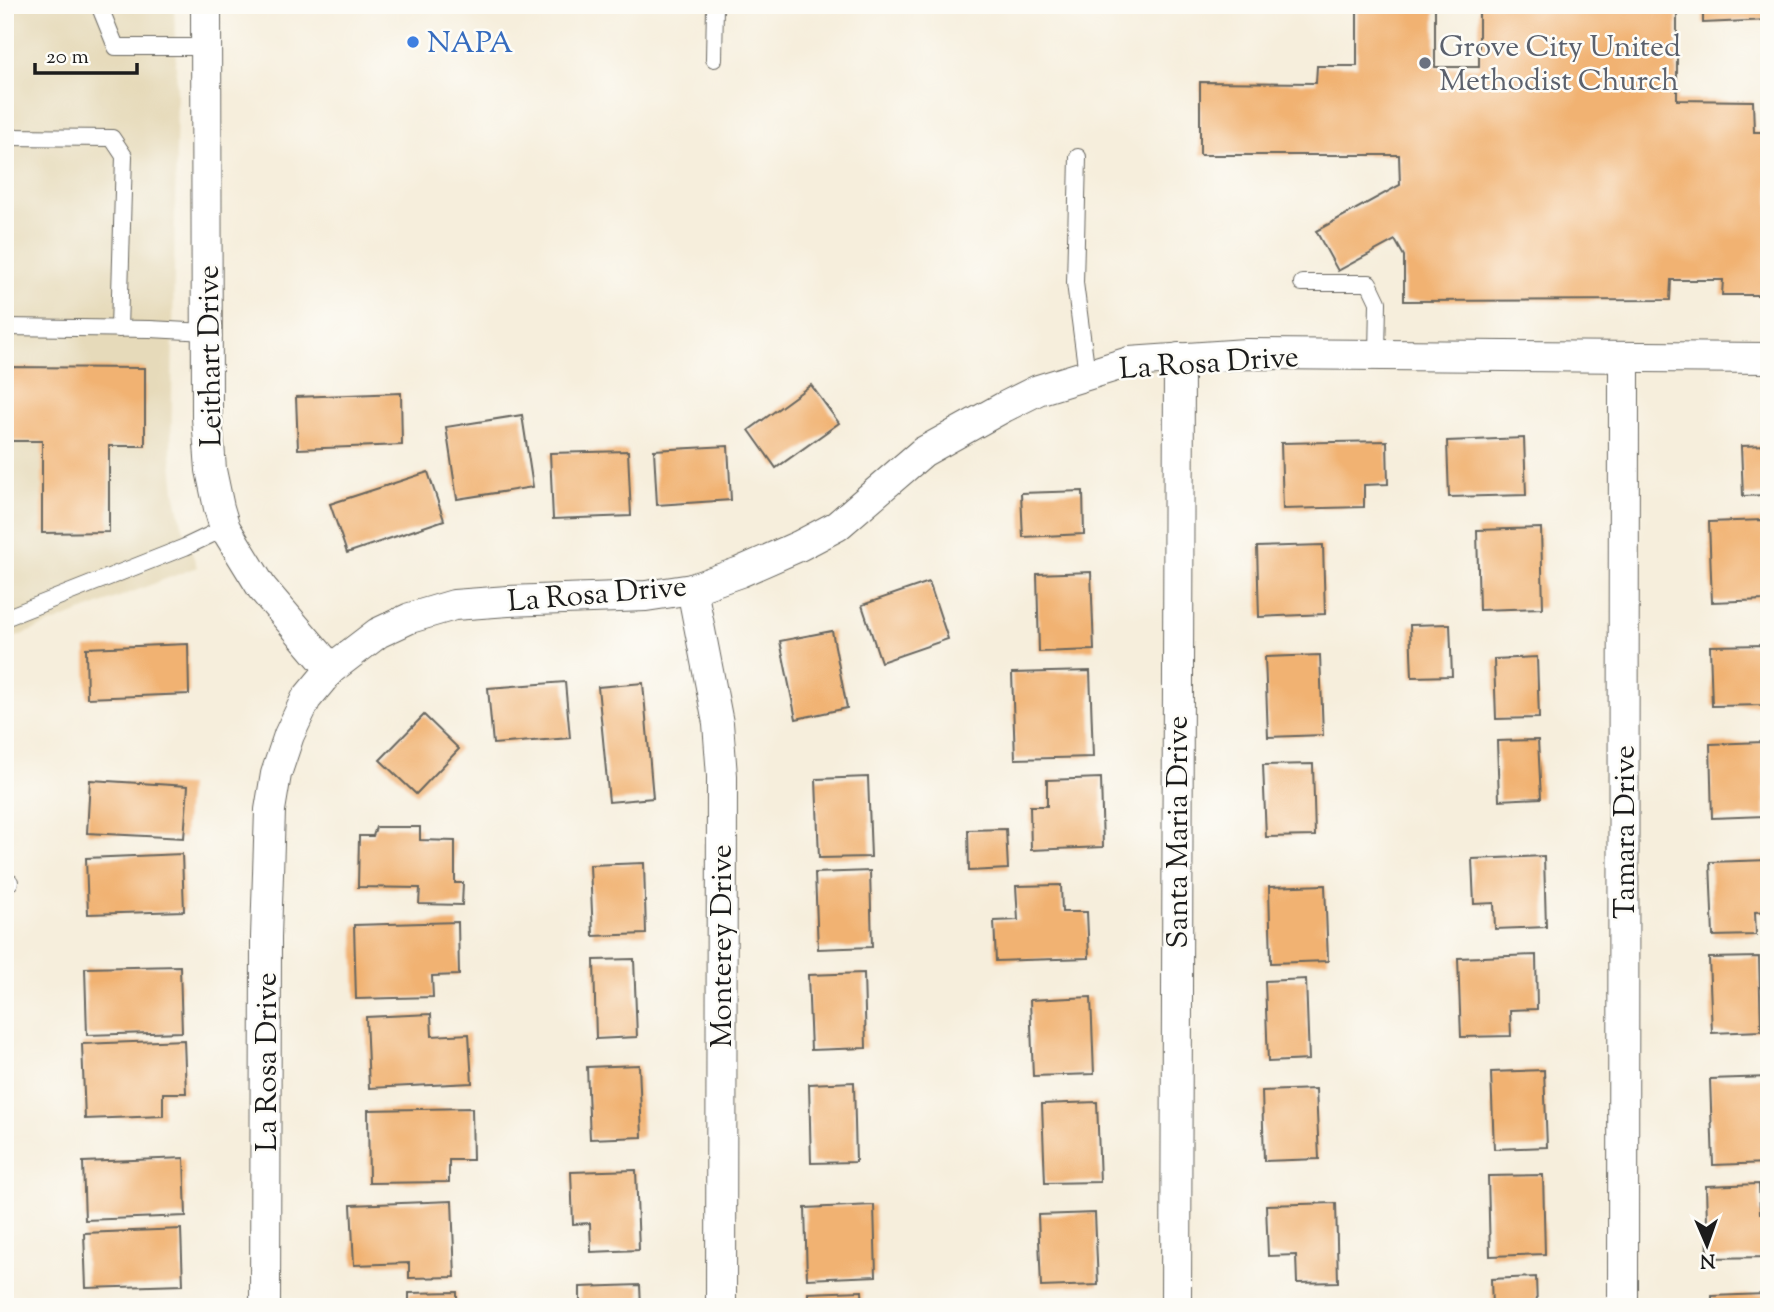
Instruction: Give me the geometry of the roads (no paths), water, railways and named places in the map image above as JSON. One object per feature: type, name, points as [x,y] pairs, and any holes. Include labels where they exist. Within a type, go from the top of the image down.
[{"type":"street","name":"Leithart Drive","points":[[206,5],[207,417],[211,470],[225,528],[262,588],[331,669]]},
{"type":"street","name":"La Rosa Drive","points":[[265,1307],[266,937],[270,810],[276,774],[289,735],[306,699],[331,669],[378,633],[410,618],[454,605],[646,596],[692,589],[766,561],[837,526],[923,452],[1004,407],[1038,390],[1129,362],[1246,354],[1769,358]]},
{"type":"street","name":"Tamara Drive","points":[[1623,1307],[1624,357]]},
{"type":"street","name":"Santa Maria Drive","points":[[1176,1307],[1179,358]]},
{"type":"street","name":"Monterey Drive","points":[[692,589],[718,723],[722,776],[721,1307]]},
{"type":"lane","points":[[99,5],[116,47],[206,47]]},
{"type":"lane","points":[[714,59],[715,5]]},
{"type":"lane","points":[[5,137],[112,138],[124,156],[120,328]]},
{"type":"lane","points":[[1078,157],[1075,283],[1087,374]]},
{"type":"lane","points":[[1303,283],[1369,283],[1378,302],[1377,355]]},
{"type":"lane","points":[[5,327],[207,332]]},
{"type":"lane","points":[[5,618],[185,547],[225,528]]},
{"type":"place","name":"NAPA","points":[[413,42]]},
{"type":"place","name":"Grove City United Methodist Church","points":[[1425,63]]}]
